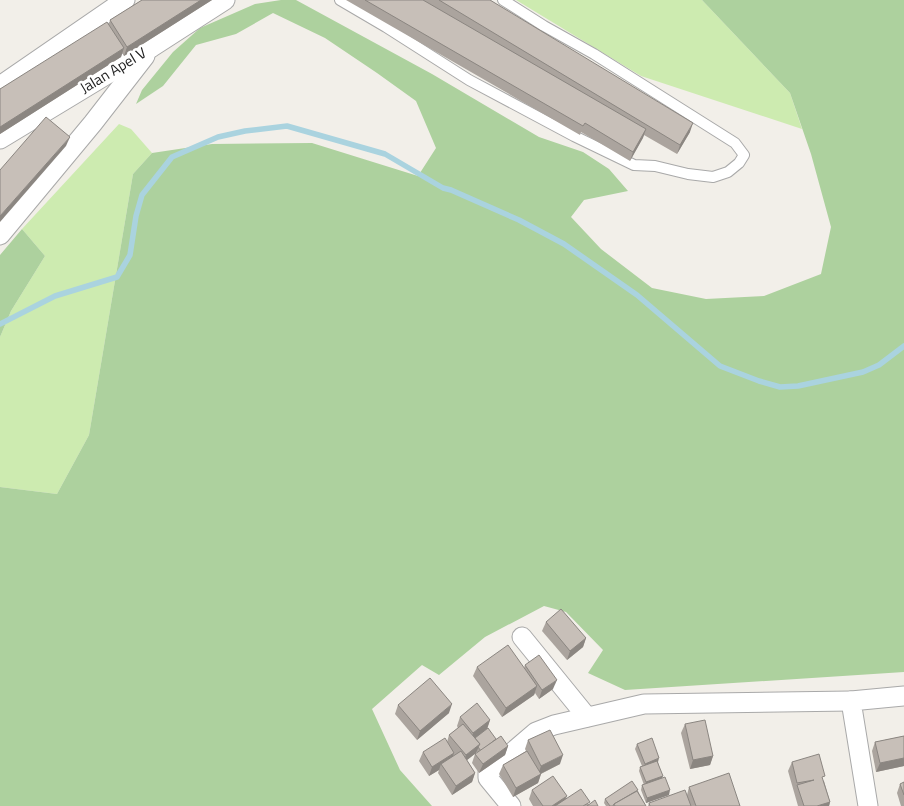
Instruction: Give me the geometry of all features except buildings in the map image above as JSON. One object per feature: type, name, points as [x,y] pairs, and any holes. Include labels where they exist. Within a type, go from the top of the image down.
[{"type":"street","points":[[0,86],[126,0]]},
{"type":"street","name":"Jalan Apel V","points":[[0,139],[152,47],[225,0]]},
{"type":"street","points":[[0,235],[93,123],[152,47]]},
{"type":"street","points":[[522,637],[587,717]]},
{"type":"street","points":[[511,806],[488,778],[489,771],[536,732],[554,724],[644,704],[851,701],[904,696]]},
{"type":"street","points":[[851,701],[868,806]]},
{"type":"lane","points":[[340,0],[469,80],[574,136],[634,165],[655,166],[688,174],[713,177],[728,172],[739,163],[744,155],[735,143],[594,54],[503,0]]},
{"type":"green space","points":[[296,0],[432,74],[539,137],[583,152],[609,169],[628,191],[584,200],[571,217],[601,249],[652,288],[706,299],[764,296],[821,274],[831,227],[811,154],[790,93],[702,0],[904,0],[904,672],[625,690],[588,673],[603,650],[566,612],[544,606],[485,637],[439,675],[422,665],[372,709],[400,770],[432,806],[0,806],[0,487],[57,494],[89,435],[133,174],[152,153],[212,144],[312,143],[418,176],[436,148],[416,101],[325,38],[273,13],[236,34],[196,45],[163,86],[136,104],[142,90],[173,52],[200,28],[255,4]]},
{"type":"green space","points":[[516,0],[702,0],[790,93],[802,129],[641,76]]},
{"type":"green space","points":[[119,124],[131,129],[152,153],[133,174],[89,435],[57,494],[0,487],[0,337],[11,311],[45,256],[22,229]]},
{"type":"green space","points":[[22,229],[45,256],[11,311],[0,337],[0,255]]},
{"type":"waterway","points":[[0,324],[55,296],[117,277],[130,255],[136,216],[142,195],[172,157],[218,137],[245,131],[287,126],[385,154],[443,188],[519,220],[564,244],[637,295],[720,366],[759,381],[780,387],[798,386],[863,372],[879,365],[904,346]]}]
